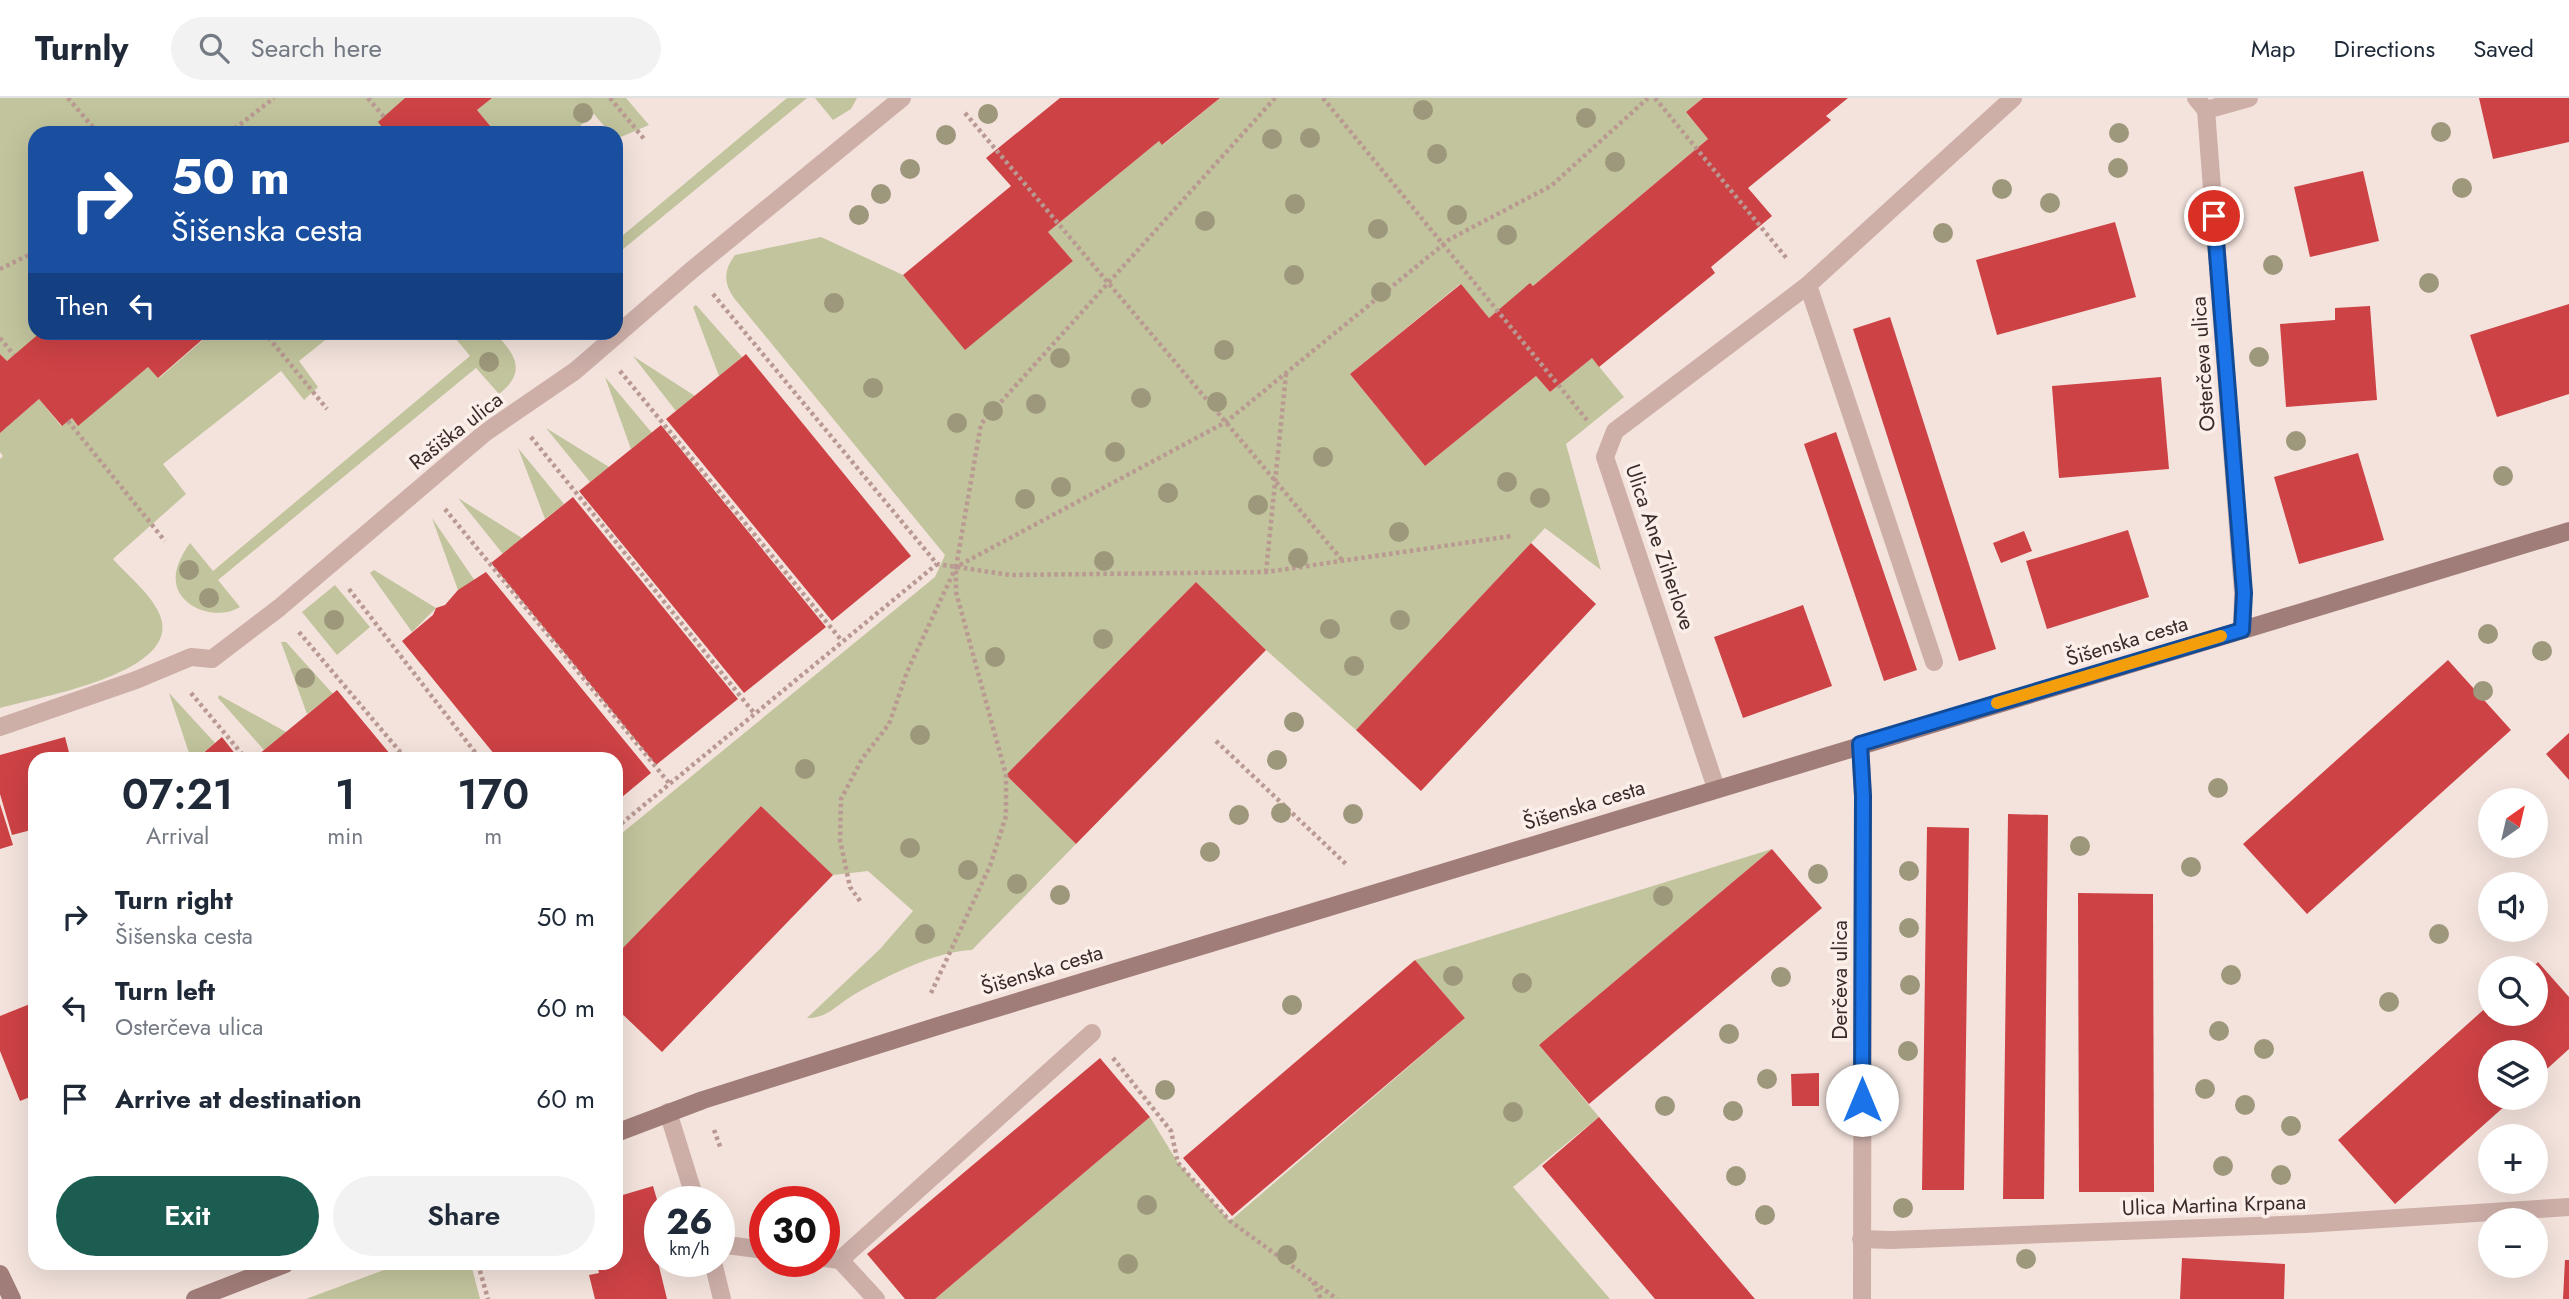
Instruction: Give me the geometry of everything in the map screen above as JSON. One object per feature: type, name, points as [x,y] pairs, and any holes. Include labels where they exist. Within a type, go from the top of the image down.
[{"type":"main road","name":"Šišenska cesta","points":[[623,1130],[668,1112],[954,1021],[2569,531]]},
{"type":"main road","points":[[195,1299],[270,1270]]},
{"type":"main road","points":[[0,1274],[12,1299]]},
{"type":"street","name":"Ulica Ane Ziherlove","points":[[1716,789],[1605,457],[1615,431],[1808,285],[2013,98]]},
{"type":"street","points":[[2201,104],[2249,98]]},
{"type":"street","name":"Rašiška ulica","points":[[623,330],[692,269],[897,99]]},
{"type":"street","name":"Osterčeva ulica","points":[[2201,104],[2244,593],[2242,630]]},
{"type":"street","points":[[1808,285],[1934,662]]},
{"type":"street","name":"Rašiška ulica","points":[[0,727],[170,668],[191,656],[212,659],[279,608],[486,432],[513,415],[612,340]]},
{"type":"street","name":"Derčeva ulica","points":[[1860,744],[1863,796],[1862,1299]]},
{"type":"street","points":[[840,1252],[1093,1033]]},
{"type":"street","points":[[668,1112],[691,1186]]},
{"type":"street","name":"Ulica Martina Krpana","points":[[1861,1239],[1905,1240],[2305,1224],[2569,1208]]},
{"type":"street","points":[[840,1266],[876,1299]]},
{"type":"street","points":[[717,1277],[722,1299]]},
{"type":"path","points":[[68,98],[92,126]]},
{"type":"path","points":[[238,126],[274,98]]},
{"type":"path","points":[[368,98],[384,117]]},
{"type":"path","points":[[610,98],[645,141]]},
{"type":"path","points":[[931,993],[990,866],[1006,816],[1006,775],[956,592],[957,567],[981,424],[1275,98]]},
{"type":"path","points":[[1323,98],[1609,447]]},
{"type":"path","points":[[860,901],[850,887],[840,840],[841,799],[862,759],[889,724],[907,672],[957,567],[1226,422],[1443,244],[1551,186],[1648,98]]},
{"type":"path","points":[[1655,98],[1808,285]]},
{"type":"path","points":[[965,113],[1342,561]]},
{"type":"path","points":[[0,269],[28,255]]},
{"type":"path","points":[[692,269],[937,564],[1010,575],[1266,572],[1513,536]]},
{"type":"path","points":[[0,338],[14,355]]},
{"type":"path","points":[[271,340],[327,409]]},
{"type":"path","points":[[602,349],[842,642]]},
{"type":"path","points":[[1266,572],[1286,373]]},
{"type":"path","points":[[513,415],[754,713]]},
{"type":"path","points":[[68,421],[165,541]]},
{"type":"path","points":[[424,484],[669,783]]},
{"type":"path","points":[[329,564],[475,752]]},
{"type":"path","points":[[623,822],[937,564]]},
{"type":"path","points":[[279,608],[400,752]]},
{"type":"path","points":[[170,668],[240,752]]},
{"type":"path","points":[[1216,741],[1348,866]]},
{"type":"path","points":[[1093,1033],[1171,1131],[1178,1163],[1230,1222],[1337,1299]]},
{"type":"path","points":[[480,1270],[488,1299]]},
{"type":"path","points":[[1313,1281],[1321,1299]]},
{"type":"green space","points":[[0,98],[405,98],[390,126],[28,126],[28,340],[32,340],[7,361],[0,354]]},
{"type":"green space","points":[[492,98],[626,98],[649,125],[623,136],[623,126],[604,126],[594,114],[580,126],[490,126],[477,110]]},
{"type":"green space","points":[[787,98],[807,98],[623,249],[623,235]]},
{"type":"green space","points":[[815,98],[857,98],[851,109],[833,120]]},
{"type":"green space","points":[[1220,98],[1703,98],[1686,112],[1708,139],[1533,286],[1530,284],[1489,318],[1460,284],[1350,374],[1425,466],[1536,376],[1550,392],[1592,358],[1624,397],[1566,444],[1601,570],[1545,528],[1356,730],[1266,650],[1196,582],[1006,775],[1076,844],[972,950],[943,955],[912,966],[855,994],[820,1016],[807,1018],[880,949],[913,911],[868,871],[833,875],[761,806],[623,948],[623,832],[935,577],[945,555],[734,298],[726,276],[735,255],[821,237],[903,275],[965,349],[1073,261],[1048,232],[1159,141],[1163,145]]},
{"type":"green space","points":[[696,305],[742,357],[719,376],[693,307]]},
{"type":"green space","points":[[203,340],[325,340],[299,361],[318,387],[304,400],[281,371],[163,464],[186,494],[113,559],[144,592],[159,613],[162,634],[151,652],[131,667],[104,679],[0,708],[0,459],[3,456],[0,452],[0,433],[39,399],[61,426],[72,418],[77,425],[148,367],[159,378]]},
{"type":"green space","points":[[457,340],[501,340],[513,356],[515,364],[516,371],[508,386],[499,394],[476,368],[218,580],[240,607],[224,613],[215,613],[197,608],[183,598],[176,584],[176,571],[190,543],[213,571],[470,356]]},
{"type":"green space","points":[[633,356],[695,396],[676,411]]},
{"type":"green space","points":[[605,377],[652,433],[631,449]]},
{"type":"green space","points":[[546,428],[609,467],[590,482]]},
{"type":"green space","points":[[518,448],[564,504],[545,519]]},
{"type":"green space","points":[[458,498],[522,538],[503,554]]},
{"type":"green space","points":[[432,518],[475,581],[458,590]]},
{"type":"green space","points":[[374,570],[436,608],[412,632],[370,573]]},
{"type":"green space","points":[[335,585],[370,627],[337,655],[302,612]]},
{"type":"green space","points":[[281,642],[286,642],[333,694],[307,714]]},
{"type":"green space","points":[[169,693],[215,743],[204,752],[189,752]]},
{"type":"green space","points":[[219,695],[286,732],[264,750],[218,698]]},
{"type":"green space","points":[[1772,849],[1539,1045],[1599,1117],[1513,1187],[1610,1299],[935,1299],[1150,1117],[1178,1163],[1230,1221],[1465,1018],[1415,960]]},
{"type":"green space","points":[[384,1270],[473,1270],[480,1299],[306,1299]]},
{"type":"building","points":[[405,98],[492,98],[477,110],[490,126],[381,126],[378,122]]},
{"type":"building","points":[[1060,98],[1220,98],[1162,145],[1159,141],[1048,232],[1073,261],[965,350],[903,275],[1011,186],[986,158]]},
{"type":"building","points":[[1703,98],[1848,98],[1826,116],[1831,120],[1748,188],[1772,216],[1711,267],[1715,273],[1599,367],[1592,358],[1550,392],[1536,376],[1425,466],[1350,374],[1461,284],[1489,318],[1530,283],[1533,286],[1708,139],[1686,112]]},
{"type":"building","points":[[2479,98],[2569,98],[2569,142],[2493,159]]},
{"type":"building","points":[[2363,171],[2379,241],[2310,257],[2294,187]]},
{"type":"building","points":[[2115,222],[2136,297],[1997,335],[1976,260]]},
{"type":"building","points":[[2569,304],[2569,394],[2497,417],[2470,335]]},
{"type":"building","points":[[2370,306],[2377,400],[2286,407],[2280,324],[2335,320],[2335,308]]},
{"type":"building","points":[[1890,317],[1996,649],[1959,661],[1853,329]]},
{"type":"building","points":[[32,340],[202,340],[158,378],[148,367],[78,426],[72,418],[62,426],[39,399],[0,433],[0,354],[7,361]]},
{"type":"building","points":[[746,354],[911,556],[832,621],[666,419]]},
{"type":"building","points":[[2161,377],[2169,469],[2059,478],[2052,386]]},
{"type":"building","points":[[661,425],[826,627],[744,693],[579,491]]},
{"type":"building","points":[[1836,432],[1917,670],[1884,681],[1804,444]]},
{"type":"building","points":[[2358,453],[2384,540],[2299,564],[2274,477]]},
{"type":"building","points":[[573,497],[738,699],[656,765],[491,563]]},
{"type":"building","points":[[2128,530],[2149,597],[2047,629],[2026,561]]},
{"type":"building","points":[[2024,531],[2032,551],[2001,563],[1993,543]]},
{"type":"building","points":[[1531,543],[1596,604],[1421,791],[1356,730]]},
{"type":"building","points":[[486,572],[651,773],[623,796],[623,752],[492,752],[402,641],[433,615],[436,608],[445,605],[458,590]]},
{"type":"building","points":[[1196,582],[1266,650],[1076,844],[1006,775]]},
{"type":"building","points":[[1803,605],[1832,686],[1743,718],[1714,637]]},
{"type":"building","points":[[2448,660],[2511,730],[2307,914],[2243,844]]},
{"type":"building","points":[[337,690],[388,752],[262,752]]},
{"type":"building","points":[[2569,733],[2569,780],[2546,754]]},
{"type":"building","points":[[65,737],[69,752],[28,752],[28,831],[12,835],[0,794],[0,755]]},
{"type":"building","points":[[222,737],[234,752],[204,752]]},
{"type":"building","points":[[0,804],[13,845],[0,849]]},
{"type":"building","points":[[761,806],[833,875],[662,1052],[623,1015],[623,948]]},
{"type":"building","points":[[2008,814],[2048,815],[2044,1199],[2003,1199]]},
{"type":"building","points":[[1927,827],[1969,828],[1964,1190],[1922,1190]]},
{"type":"building","points":[[1772,849],[1822,908],[1589,1104],[1539,1045]]},
{"type":"building","points":[[2078,893],[2153,894],[2154,1192],[2079,1192]]},
{"type":"building","points":[[1415,960],[1465,1018],[1232,1216],[1183,1158]]},
{"type":"building","points":[[2548,973],[2569,997],[2569,1049],[2548,1068],[2548,1040],[2478,1040],[2478,1110],[2500,1110],[2485,1124],[2478,1124],[2478,1130],[2395,1204],[2338,1140],[2478,1015],[2478,1026],[2548,1026]]},
{"type":"building","points":[[28,1005],[28,1098],[20,1101],[0,1051],[0,1016]]},
{"type":"building","points":[[1100,1058],[1150,1117],[935,1299],[905,1299],[867,1254]]},
{"type":"building","points":[[1819,1073],[1819,1106],[1792,1106],[1791,1074]]},
{"type":"building","points":[[1599,1117],[1755,1299],[1655,1299],[1542,1166]]},
{"type":"building","points":[[644,1189],[644,1277],[662,1277],[667,1299],[595,1299],[589,1275],[599,1273],[598,1270],[623,1270],[623,1195]]},
{"type":"building","points":[[2182,1258],[2285,1264],[2284,1299],[2180,1299]]},
{"type":"building","points":[[2565,1260],[2569,1260],[2569,1299],[2563,1299]]},
{"type":"slow traffic","points":[[1997,703],[2221,636]]},
{"type":"route","points":[[1862,1100],[1863,796],[1860,744],[2242,630],[2244,593],[2214,216]]}]
